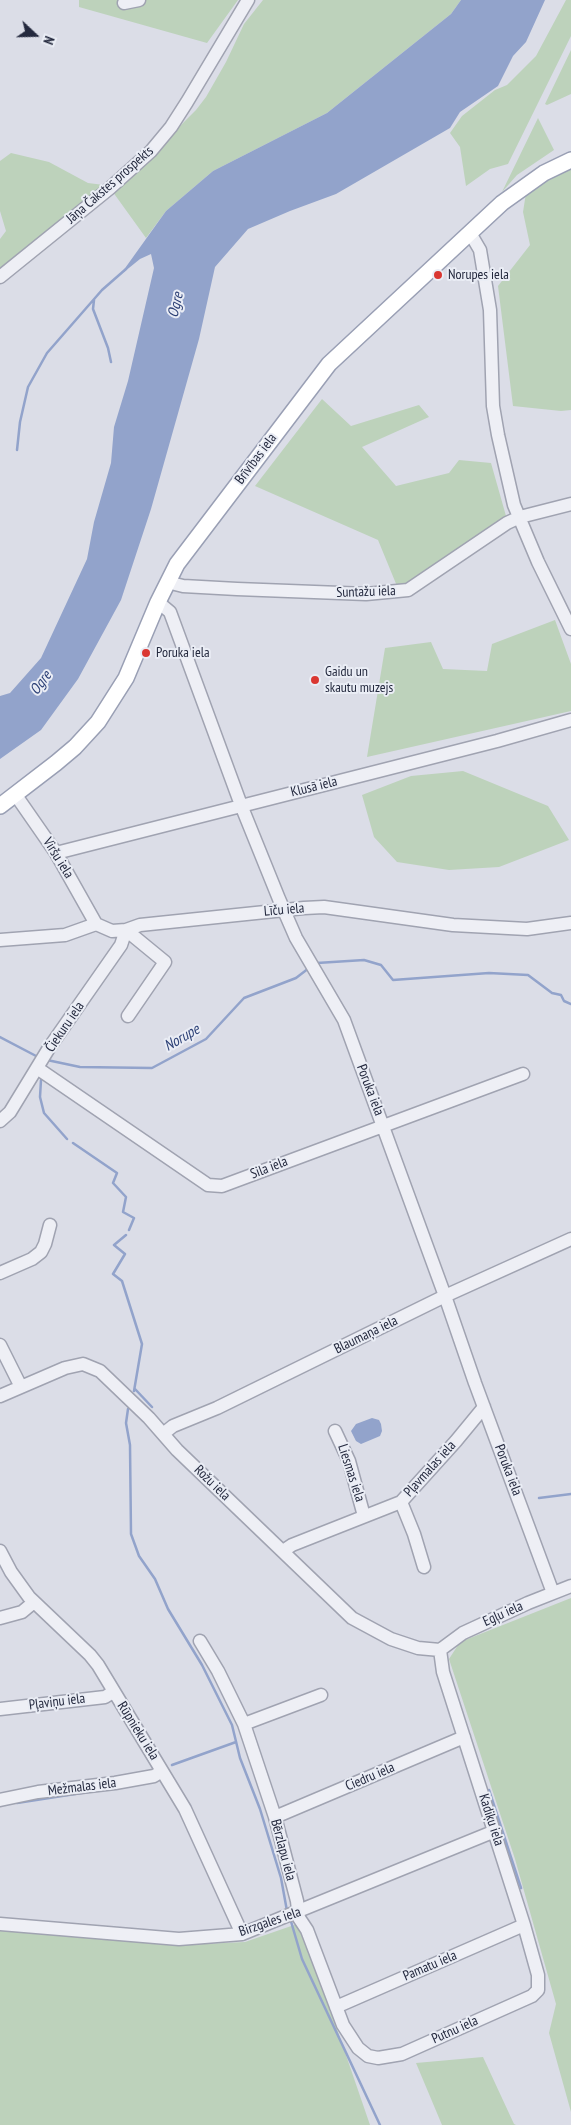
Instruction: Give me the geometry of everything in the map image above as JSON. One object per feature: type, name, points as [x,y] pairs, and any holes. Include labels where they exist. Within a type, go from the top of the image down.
[{"type":"main road","name":"Brīvības iela","points":[[0,806],[75,747],[98,722],[126,678],[158,602],[177,564],[329,364],[518,190],[544,173],[571,160]]},
{"type":"street","points":[[124,3],[139,0]]},
{"type":"street","name":"Jāņa Čakstes prospekts","points":[[0,278],[110,188],[151,150],[187,102],[248,0]]},
{"type":"street","points":[[470,233],[480,250],[490,310],[493,406],[512,496],[538,562],[571,629]]},
{"type":"street","name":"Suntažu iela","points":[[169,579],[175,584],[182,586],[237,589],[366,594],[408,590],[498,528],[520,518],[571,504]]},
{"type":"street","name":"Poruka iela","points":[[158,602],[170,612],[241,805],[283,909],[296,938],[344,1020],[484,1407],[554,1593]]},
{"type":"street","name":"Klusā iela","points":[[56,852],[497,741],[571,720]]},
{"type":"street","name":"Viršu iela","points":[[15,794],[56,852],[96,924]]},
{"type":"street","name":"Līču iela","points":[[96,924],[112,931],[126,930],[140,925],[283,909],[324,907],[453,924],[527,928],[571,923]]},
{"type":"street","points":[[0,940],[65,935],[96,924]]},
{"type":"street","points":[[126,930],[165,962],[128,1016]]},
{"type":"street","name":"Čiekuru iela","points":[[0,1122],[10,1112],[37,1068],[120,945],[126,930]]},
{"type":"street","name":"Sila iela","points":[[37,1068],[208,1185],[222,1186],[523,1074]]},
{"type":"street","points":[[0,1273],[32,1259],[41,1252],[50,1225]]},
{"type":"street","name":"Blaumaņa iela","points":[[163,1434],[173,1426],[217,1408],[445,1296],[571,1239]]},
{"type":"street","points":[[0,1345],[21,1387]]},
{"type":"street","name":"Rožu iela","points":[[0,1396],[65,1368],[82,1364],[92,1367],[106,1376],[177,1450],[352,1618],[391,1638],[418,1648],[440,1650]]},
{"type":"street","name":"Pļavmalas iela","points":[[283,1551],[292,1545],[401,1502],[484,1407]]},
{"type":"street","name":"Liesmas iela","points":[[335,1431],[349,1461],[364,1516]]},
{"type":"street","points":[[401,1502],[411,1525],[424,1567]]},
{"type":"street","name":"Rūpnieku iela","points":[[0,1551],[18,1583],[34,1602],[90,1655],[185,1809],[242,1934]]},
{"type":"street","name":"Egļu iela","points":[[440,1650],[463,1633],[571,1586]]},
{"type":"street","points":[[0,1618],[22,1612],[34,1602]]},
{"type":"street","name":"Bērzlapu iela","points":[[200,1641],[218,1671],[244,1724],[275,1817],[297,1901],[297,1913],[307,1930],[336,2007],[353,2042],[368,2056]]},
{"type":"street","name":"Kadiķu iela","points":[[440,1650],[443,1672],[524,1925],[538,1975],[538,1990]]},
{"type":"street","name":"Pļaviņu iela","points":[[0,1709],[105,1697],[113,1692]]},
{"type":"street","points":[[244,1724],[321,1695]]},
{"type":"street","name":"Ciedru iela","points":[[275,1817],[464,1737]]},
{"type":"street","name":"Mežmalas iela","points":[[0,1800],[38,1792],[115,1783],[154,1776],[162,1772]]},
{"type":"street","name":"Birzgales iela","points":[[0,1924],[179,1939],[242,1934],[495,1831]]},
{"type":"street","name":"Pamatu iela","points":[[336,2007],[524,1925]]},
{"type":"street","name":"Putnu iela","points":[[368,2056],[378,2058],[402,2054],[532,1996],[538,1990]]},
{"type":"green space","points":[[79,0],[238,0],[207,43],[79,7]]},
{"type":"green space","points":[[263,0],[461,0],[451,14],[327,113],[213,171],[166,211],[146,238],[110,188],[196,110],[206,97],[226,62],[244,24]]},
{"type":"green space","points":[[566,0],[571,0],[571,36],[508,164],[490,169],[466,186],[460,147],[450,133],[462,116],[495,90],[507,85],[536,56]]},
{"type":"green space","points":[[571,50],[571,94],[547,105],[545,104]]},
{"type":"green space","points":[[538,118],[554,150],[517,175],[502,192]]},
{"type":"green space","points":[[11,153],[49,162],[88,183],[104,185],[0,269],[0,239],[6,231],[0,211],[0,161]]},
{"type":"green space","points":[[571,169],[571,410],[561,411],[513,406],[498,286],[530,245],[523,212],[526,193],[553,175]]},
{"type":"green space","points":[[322,399],[351,426],[419,405],[429,417],[362,447],[396,486],[449,473],[459,460],[491,463],[506,516],[399,591],[378,540],[255,486]]},
{"type":"green space","points":[[555,620],[571,664],[571,711],[367,757],[385,648],[431,642],[443,669],[487,671],[492,644]]},
{"type":"green space","points":[[463,771],[548,806],[569,840],[499,867],[449,870],[397,862],[374,837],[362,795],[411,776]]},
{"type":"green space","points":[[571,1598],[571,2112],[549,2033],[556,2004],[515,1859],[449,1659],[460,1642]]},
{"type":"green space","points":[[297,1924],[326,1997],[370,2125],[0,2125],[0,1929],[182,1945],[245,1942]]},
{"type":"green space","points":[[483,2057],[516,2125],[442,2125],[416,2063]]},
{"type":"water","name":"Ogre","points":[[461,0],[545,0],[526,42],[513,56],[498,86],[460,112],[450,128],[336,194],[248,229],[215,267],[199,339],[151,509],[121,600],[78,679],[41,730],[0,759],[0,696],[10,693],[41,658],[87,559],[94,522],[111,463],[114,427],[128,381],[154,268],[151,254],[123,271],[166,211],[213,171],[327,113],[451,14]]},
{"type":"water","points":[[372,1418],[379,1420],[381,1424],[382,1431],[380,1436],[361,1444],[356,1441],[351,1431],[356,1424]]},
{"type":"waterway","points":[[17,450],[20,422],[28,387],[47,353],[102,290],[126,269]]},
{"type":"waterway","points":[[94,300],[93,309],[108,348],[111,362]]},
{"type":"waterway","name":"Norupe","points":[[317,963],[364,960],[381,965],[393,980],[489,973],[528,975],[552,993],[561,995],[564,1001],[571,1004]]},
{"type":"waterway","name":"Norupe","points":[[47,1060],[80,1067],[152,1068],[206,1039],[244,998],[296,978],[309,968]]},
{"type":"waterway","name":"Norupe","points":[[0,1037],[38,1057]]},
{"type":"waterway","points":[[41,1080],[40,1097],[44,1113],[67,1139]]},
{"type":"waterway","points":[[73,1143],[117,1173],[113,1183],[126,1197],[123,1212],[134,1218],[129,1230]]},
{"type":"waterway","points":[[126,1235],[114,1245],[125,1254],[113,1274],[122,1281],[142,1344],[134,1391]]},
{"type":"waterway","points":[[135,1389],[152,1407]]},
{"type":"waterway","points":[[128,1409],[126,1423],[130,1445],[131,1534],[139,1556],[155,1579],[168,1609],[202,1665],[232,1725],[240,1758],[260,1809],[281,1878],[287,1911]]},
{"type":"waterway","points":[[539,1498],[571,1494]]},
{"type":"waterway","points":[[172,1765],[236,1742]]},
{"type":"waterway","points":[[489,1790],[521,1888]]},
{"type":"waterway","points":[[17,1803],[88,1792]]},
{"type":"waterway","points":[[290,1918],[302,1959],[380,2125]]},
{"type":"place","name":"Norupes iela","points":[[438,275]]},
{"type":"place","name":"Poruka iela","points":[[146,653]]},
{"type":"place","name":"Gaidu un skautu muzejs","points":[[315,680]]}]
